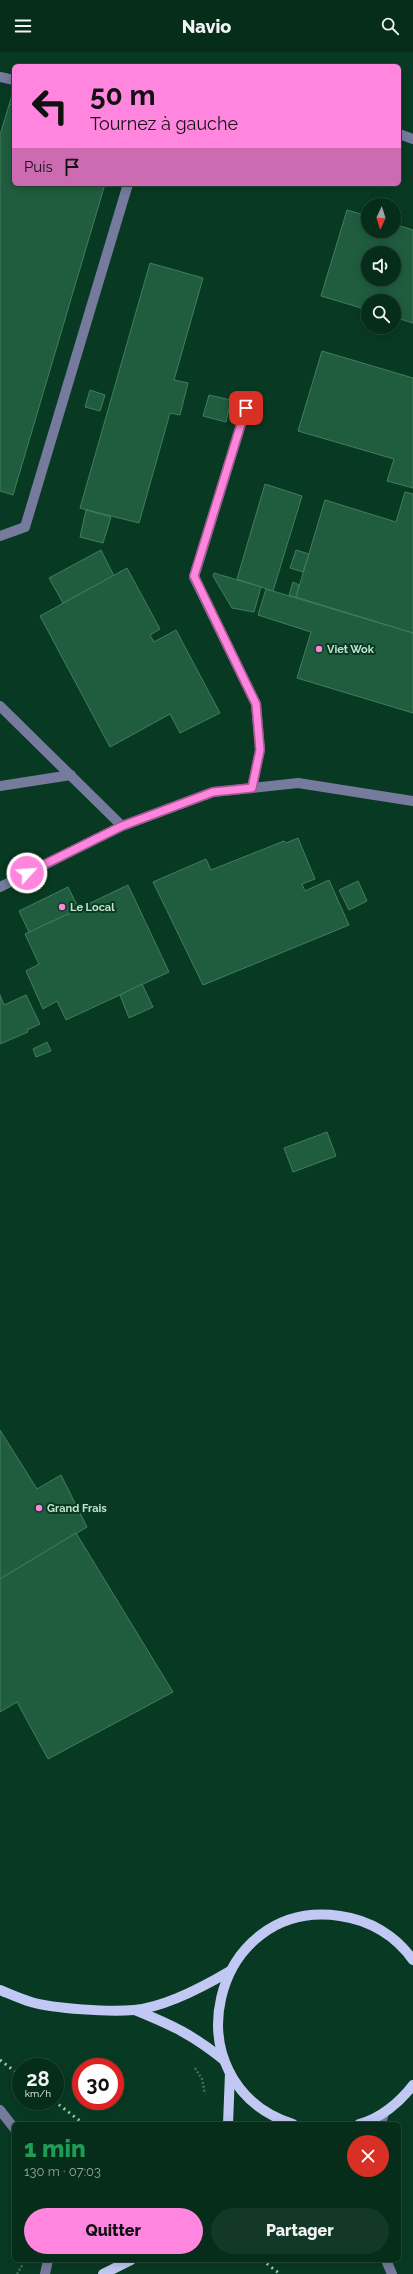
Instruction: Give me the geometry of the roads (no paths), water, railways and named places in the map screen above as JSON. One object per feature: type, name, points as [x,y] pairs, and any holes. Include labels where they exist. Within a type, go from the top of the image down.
[{"type":"main road","points":[[286,2122],[280,2120],[260,2107],[243,2092],[230,2073],[224,2060],[218,2037],[218,2015],[222,1992],[230,1972],[247,1948],[270,1930],[297,1918],[326,1914],[355,1918],[382,1930],[404,1948],[413,1960]]},
{"type":"main road","points":[[0,1990],[32,2002],[84,2009],[135,2010],[173,2000],[199,1989],[230,1972]]},
{"type":"main road","points":[[135,2010],[173,2025],[197,2039],[224,2060]]},
{"type":"main road","points":[[228,2122],[230,2073]]},
{"type":"main road","points":[[364,2122],[384,2113],[399,2101],[413,2086]]},
{"type":"main road","points":[[103,2274],[127,2262]]},
{"type":"street","points":[[0,77],[12,80]]},
{"type":"street","points":[[401,135],[413,139]]},
{"type":"street","points":[[0,536],[25,527],[127,186]]},
{"type":"street","points":[[246,408],[194,576],[256,704],[260,750],[252,788]]},
{"type":"street","points":[[0,706],[122,826]]},
{"type":"street","points":[[0,786],[71,775]]},
{"type":"street","points":[[0,887],[122,826],[213,792],[298,783],[413,801]]},
{"type":"street","points":[[0,2110],[12,2125]]},
{"type":"street","points":[[382,2122],[384,2113]]},
{"type":"street","points":[[45,2274],[48,2262]]},
{"type":"street","points":[[387,2262],[392,2274]]},
{"type":"railway","points":[[0,2060],[12,2069]]},
{"type":"railway","points":[[64,2109],[81,2122]]},
{"type":"railway","points":[[265,2262],[280,2274]]},
{"type":"place","name":"Viet Wok","points":[[319,649]]},
{"type":"place","name":"Le Local","points":[[62,907]]},
{"type":"place","name":"Grand Frais","points":[[39,1508]]}]
